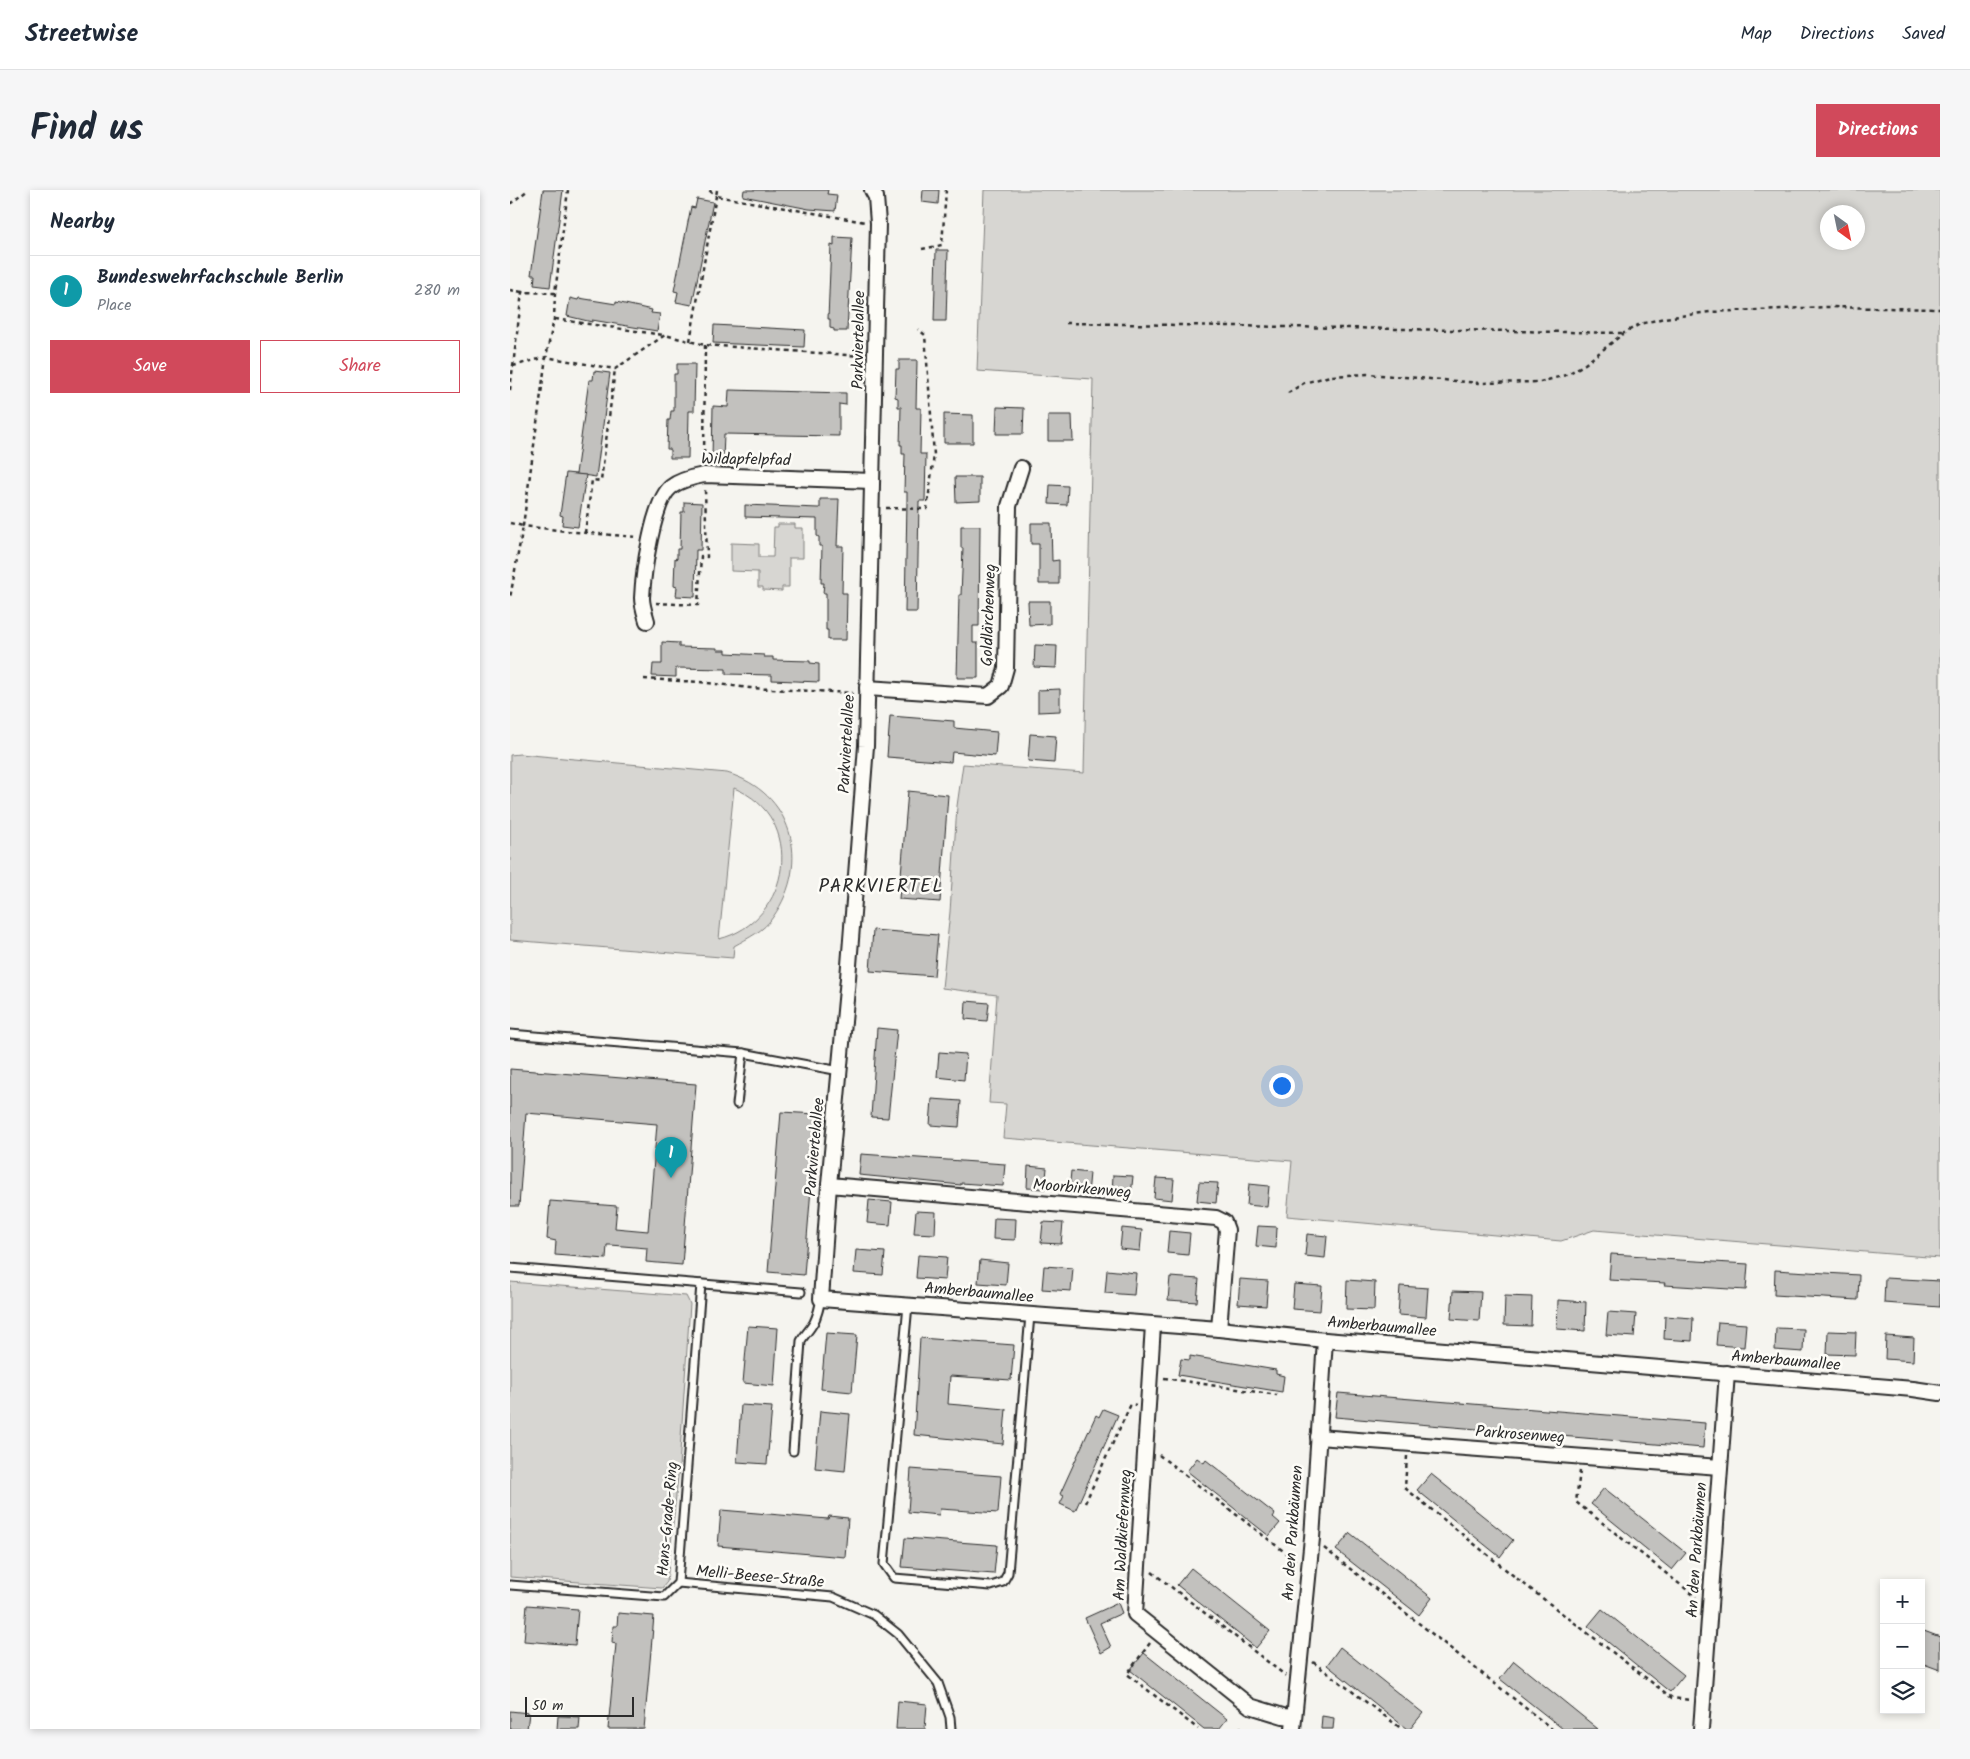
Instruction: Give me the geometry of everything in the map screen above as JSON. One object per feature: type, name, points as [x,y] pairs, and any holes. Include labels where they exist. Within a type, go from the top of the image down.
[{"type":"street","name":"Parkviertelallee","points":[[821,1299],[866,746],[878,223],[876,198],[872,190]]},
{"type":"street","name":"Goldlärchenweg","points":[[867,690],[988,696],[1002,686],[1006,668],[1010,506],[1021,468]]},
{"type":"street","name":"Wildapfelpfad","points":[[647,621],[642,600],[652,526],[660,504],[671,487],[692,477],[704,475],[872,481]]},
{"type":"street","name":"Moorbirkenweg","points":[[829,1185],[1216,1218],[1224,1222],[1227,1230],[1219,1329]]},
{"type":"street","name":"Amberbaumallee","points":[[821,1299],[1219,1329],[1325,1340],[1913,1389],[1940,1393]]},
{"type":"street","name":"Am Waldkiefernweg","points":[[1153,1325],[1135,1614],[1250,1706],[1283,1716],[1294,1723]]},
{"type":"street","name":"An den Parkbäumen","points":[[1294,1723],[1312,1538],[1325,1340]]},
{"type":"street","name":"An den Parkbäumen","points":[[1701,1729],[1727,1374]]},
{"type":"street","name":"Parkrosenweg","points":[[1318,1436],[1720,1467]]},
{"type":"lane","points":[[510,1034],[743,1053],[840,1071]]},
{"type":"lane","points":[[737,1104],[743,1053]]},
{"type":"lane","points":[[510,1268],[801,1292]]},
{"type":"lane","name":"Hans-Grade-Ring","points":[[510,1585],[664,1597],[678,1583],[701,1284]]},
{"type":"lane","points":[[793,1451],[801,1341],[816,1317],[821,1299]]},
{"type":"lane","points":[[908,1305],[884,1564],[894,1578],[952,1583],[991,1586],[1003,1582],[1008,1573],[1030,1315]]},
{"type":"lane","name":"Melli-Beese-Straße","points":[[678,1583],[833,1597],[874,1615],[898,1634],[938,1683],[950,1718],[951,1729]]},
{"type":"path","points":[[510,204],[528,190]]},
{"type":"path","points":[[510,597],[523,526],[546,357],[554,319],[555,293],[568,190]]},
{"type":"path","points":[[710,190],[716,196],[869,222]]},
{"type":"path","points":[[690,342],[717,190]]},
{"type":"path","points":[[922,249],[942,245],[946,190]]},
{"type":"path","points":[[510,290],[555,293]]},
{"type":"path","points":[[510,390],[522,292]]},
{"type":"path","points":[[1288,394],[1304,383],[1330,376],[1368,374],[1480,383],[1540,382],[1566,375],[1585,364],[1624,333],[1640,324],[1664,318],[1710,312],[1828,307],[1940,309]]},
{"type":"path","points":[[554,319],[665,335],[705,345],[876,358]]},
{"type":"path","points":[[1066,323],[1624,333]]},
{"type":"path","points":[[872,507],[928,509],[934,456],[925,335],[918,329]]},
{"type":"path","points":[[513,366],[546,357],[615,369],[665,335]]},
{"type":"path","points":[[642,600],[698,605],[701,556],[707,557],[704,475],[705,345]]},
{"type":"path","points":[[585,533],[592,480],[601,481],[615,369]]},
{"type":"path","points":[[510,523],[585,533],[650,538]]},
{"type":"path","points":[[644,680],[700,682],[750,688],[867,690]]},
{"type":"path","points":[[1150,1376],[1277,1395]]},
{"type":"path","points":[[1085,1502],[1131,1404],[1148,1406]]},
{"type":"path","points":[[1408,1444],[1405,1488],[1515,1577],[1672,1698],[1703,1701]]},
{"type":"path","points":[[1146,1445],[1309,1570]]},
{"type":"path","points":[[1582,1457],[1576,1502],[1710,1608]]},
{"type":"path","points":[[1312,1538],[1552,1729]]},
{"type":"path","points":[[1138,1562],[1298,1685]]},
{"type":"path","points":[[1159,1632],[1127,1674],[1198,1729]]},
{"type":"path","points":[[1301,1652],[1402,1729]]},
{"type":"path","points":[[1238,1729],[1243,1727]]},
{"type":"shaded area","points":[[984,190],[1940,190],[1940,1258],[1594,1230],[1561,1241],[1287,1216],[1292,1161],[1003,1138],[1006,1104],[989,1103],[997,995],[942,988],[950,912],[957,806],[963,764],[1084,773],[1093,379],[977,371]]},
{"type":"shaded area","points":[[778,524],[795,524],[795,528],[803,528],[803,558],[789,558],[789,587],[782,587],[782,591],[763,590],[763,587],[758,587],[758,572],[731,571],[731,543],[759,544],[759,557],[773,557],[774,527],[778,527]]},
{"type":"shaded area","points":[[520,754],[727,773],[749,782],[767,796],[780,812],[789,832],[793,852],[791,874],[785,896],[769,922],[750,937],[734,946],[733,958],[510,940],[510,755]],"holes":[[[734,788],[757,802],[773,821],[781,844],[781,868],[775,891],[762,912],[744,929],[719,939]]]},
{"type":"shaded area","points":[[510,1282],[686,1296],[690,1304],[679,1467],[667,1582],[662,1588],[510,1577]]},
{"type":"building","points":[[543,190],[563,190],[550,287],[534,285],[535,275],[531,275]]},
{"type":"building","points":[[744,190],[828,190],[827,194],[837,195],[835,211],[809,209],[743,196]]},
{"type":"building","points":[[923,190],[939,190],[938,204],[922,202]]},
{"type":"building","points":[[697,199],[713,202],[692,305],[676,302],[678,292],[674,291],[691,207],[695,208]]},
{"type":"building","points":[[834,237],[852,238],[847,331],[834,331],[834,329],[830,328],[830,319],[828,319],[831,245],[834,246]]},
{"type":"building","points":[[936,250],[948,250],[946,321],[934,321]]},
{"type":"building","points":[[570,298],[616,304],[616,302],[652,310],[651,313],[660,314],[657,331],[592,320],[592,322],[567,316]]},
{"type":"building","points":[[714,325],[805,330],[804,347],[713,343]]},
{"type":"building","points":[[899,360],[917,360],[916,408],[921,408],[920,454],[926,454],[925,501],[919,501],[917,612],[905,612],[907,492],[904,492],[905,454],[902,454],[902,445],[900,445],[901,407],[898,407],[898,398],[895,397],[896,369],[899,369]]},
{"type":"building","points":[[677,364],[695,364],[694,411],[689,411],[688,458],[670,458],[670,449],[667,449],[668,420],[670,420],[671,411],[674,411],[674,374],[677,374]]},
{"type":"building","points":[[594,371],[610,373],[596,477],[576,474],[589,380],[593,380]]},
{"type":"building","points":[[729,390],[846,393],[846,405],[839,404],[839,436],[724,434],[723,460],[712,459],[713,406],[728,407]]},
{"type":"building","points":[[997,407],[1024,408],[1023,434],[996,434]]},
{"type":"building","points":[[944,414],[973,415],[973,443],[944,443]]},
{"type":"building","points":[[1048,415],[1072,415],[1073,441],[1048,441]]},
{"type":"building","points":[[566,473],[586,475],[578,527],[562,525],[563,516],[560,515]]},
{"type":"building","points":[[955,477],[980,477],[980,501],[956,502]]},
{"type":"building","points":[[1050,485],[1068,486],[1067,505],[1049,504]]},
{"type":"building","points":[[820,499],[839,499],[837,546],[843,546],[842,593],[847,593],[846,640],[828,640],[828,630],[826,630],[826,593],[823,593],[824,583],[821,583],[822,546],[819,546],[819,537],[817,536],[817,519],[745,517],[745,505],[820,508]]},
{"type":"building","points":[[684,502],[702,503],[701,550],[696,550],[695,597],[676,596],[677,587],[674,586],[675,558],[677,559],[677,549],[680,549],[681,512],[684,512]]},
{"type":"building","points":[[1031,523],[1051,523],[1052,561],[1059,560],[1059,584],[1039,584],[1039,544],[1031,544]]},
{"type":"building","points":[[961,526],[980,526],[979,626],[973,626],[973,643],[978,643],[978,678],[957,678],[959,595],[961,595],[963,548],[961,548]]},
{"type":"building","points":[[1028,601],[1050,601],[1050,624],[1029,625]]},
{"type":"building","points":[[662,642],[679,643],[679,647],[717,648],[717,650],[726,650],[726,653],[764,655],[764,657],[773,657],[773,660],[810,661],[810,663],[819,664],[819,682],[772,680],[772,675],[726,674],[726,669],[676,668],[676,677],[652,676],[653,664],[662,664]]},
{"type":"building","points":[[1035,645],[1057,646],[1056,668],[1034,667]]},
{"type":"building","points":[[1060,689],[1060,711],[1038,712],[1038,690]]},
{"type":"building","points":[[890,716],[954,721],[954,728],[997,732],[995,756],[952,752],[951,762],[887,757]]},
{"type":"building","points":[[1030,734],[1056,736],[1054,763],[1028,761]]},
{"type":"building","points":[[908,791],[948,795],[940,902],[899,899]]},
{"type":"building","points":[[873,930],[938,935],[934,976],[870,971]]},
{"type":"building","points":[[966,1001],[989,1003],[987,1021],[965,1019]]},
{"type":"building","points":[[877,1028],[897,1030],[888,1118],[871,1117]]},
{"type":"building","points":[[939,1052],[966,1054],[964,1080],[937,1077]]},
{"type":"building","points":[[510,1069],[696,1084],[682,1265],[646,1262],[647,1248],[611,1245],[607,1245],[606,1259],[555,1255],[556,1241],[547,1239],[550,1201],[617,1206],[615,1228],[648,1231],[657,1124],[526,1113],[519,1206],[510,1206]]},
{"type":"building","points":[[932,1099],[961,1101],[959,1127],[930,1125]]},
{"type":"building","points":[[781,1112],[817,1114],[804,1275],[768,1272]]},
{"type":"building","points":[[861,1154],[1005,1164],[1003,1186],[961,1183],[961,1185],[859,1175]]},
{"type":"building","points":[[1028,1166],[1047,1168],[1045,1189],[1027,1188]]},
{"type":"building","points":[[1071,1171],[1090,1173],[1088,1194],[1069,1192]]},
{"type":"building","points":[[1113,1175],[1133,1176],[1131,1196],[1112,1195]]},
{"type":"building","points":[[1156,1178],[1174,1179],[1172,1200],[1154,1198]]},
{"type":"building","points":[[1199,1182],[1218,1183],[1216,1203],[1197,1201]]},
{"type":"building","points":[[1249,1184],[1269,1186],[1267,1207],[1247,1205]]},
{"type":"building","points":[[869,1200],[892,1202],[890,1225],[867,1223]]},
{"type":"building","points":[[916,1211],[936,1212],[935,1234],[914,1233]]},
{"type":"building","points":[[994,1218],[1016,1219],[1015,1240],[993,1239]]},
{"type":"building","points":[[1043,1222],[1063,1223],[1061,1244],[1041,1243]]},
{"type":"building","points":[[1258,1226],[1277,1227],[1276,1248],[1256,1246]]},
{"type":"building","points":[[1122,1228],[1142,1230],[1140,1251],[1120,1249]]},
{"type":"building","points":[[1169,1231],[1190,1233],[1188,1255],[1167,1253]]},
{"type":"building","points":[[1307,1234],[1327,1236],[1325,1258],[1305,1256]]},
{"type":"building","points":[[856,1250],[885,1252],[883,1275],[854,1273]]},
{"type":"building","points":[[1611,1254],[1645,1256],[1645,1258],[1748,1264],[1746,1290],[1609,1280]]},
{"type":"building","points":[[918,1255],[947,1257],[945,1280],[916,1278]]},
{"type":"building","points":[[980,1260],[1008,1263],[1006,1285],[978,1283]]},
{"type":"building","points":[[1044,1266],[1073,1268],[1071,1291],[1042,1289]]},
{"type":"building","points":[[1107,1270],[1136,1273],[1134,1295],[1105,1293]]},
{"type":"building","points":[[1775,1270],[1859,1275],[1858,1300],[1774,1295]]},
{"type":"building","points":[[1170,1277],[1199,1279],[1197,1302],[1168,1300]]},
{"type":"building","points":[[1885,1278],[1940,1281],[1940,1307],[1884,1303]]},
{"type":"building","points":[[1240,1279],[1268,1281],[1266,1306],[1238,1304]]},
{"type":"building","points":[[1347,1280],[1375,1282],[1374,1310],[1346,1309]]},
{"type":"building","points":[[1294,1284],[1322,1286],[1320,1311],[1292,1309]]},
{"type":"building","points":[[1400,1286],[1428,1288],[1426,1317],[1398,1315]]},
{"type":"building","points":[[1453,1291],[1481,1292],[1479,1321],[1451,1319]]},
{"type":"building","points":[[1505,1296],[1532,1297],[1531,1326],[1504,1325]]},
{"type":"building","points":[[1558,1300],[1586,1302],[1585,1331],[1557,1329]]},
{"type":"building","points":[[1608,1312],[1636,1314],[1634,1337],[1606,1335]]},
{"type":"building","points":[[1665,1316],[1693,1318],[1692,1341],[1664,1339]]},
{"type":"building","points":[[1718,1322],[1746,1324],[1744,1347],[1716,1345]]},
{"type":"building","points":[[748,1326],[778,1328],[774,1386],[743,1383]]},
{"type":"building","points":[[1776,1328],[1804,1329],[1803,1352],[1775,1350]]},
{"type":"building","points":[[1828,1331],[1856,1332],[1855,1355],[1827,1354]]},
{"type":"building","points":[[826,1333],[857,1335],[852,1392],[821,1389]]},
{"type":"building","points":[[1886,1336],[1914,1338],[1913,1361],[1885,1359]]},
{"type":"building","points":[[920,1338],[1014,1345],[1011,1380],[950,1376],[948,1404],[1006,1409],[1003,1444],[914,1435]]},
{"type":"building","points":[[1190,1356],[1276,1370],[1276,1374],[1284,1376],[1282,1392],[1178,1375],[1181,1359],[1190,1360]]},
{"type":"building","points":[[1338,1393],[1705,1423],[1703,1448],[1335,1417]]},
{"type":"building","points":[[741,1405],[772,1407],[767,1464],[737,1462]]},
{"type":"building","points":[[1103,1409],[1118,1415],[1075,1511],[1060,1504],[1064,1496],[1060,1494],[1096,1415],[1099,1417]]},
{"type":"building","points":[[820,1411],[850,1414],[845,1471],[815,1468]]},
{"type":"building","points":[[1197,1458],[1204,1463],[1206,1460],[1275,1514],[1273,1517],[1280,1523],[1269,1536],[1187,1471]]},
{"type":"building","points":[[911,1469],[1001,1476],[998,1513],[940,1509],[939,1515],[908,1512]]},
{"type":"building","points":[[1431,1474],[1513,1540],[1500,1557],[1417,1490]]},
{"type":"building","points":[[1604,1488],[1686,1553],[1672,1570],[1591,1504]]},
{"type":"building","points":[[721,1510],[828,1519],[829,1516],[848,1518],[845,1557],[718,1546]]},
{"type":"building","points":[[1350,1533],[1432,1598],[1419,1615],[1336,1550]]},
{"type":"building","points":[[905,1538],[997,1545],[994,1574],[902,1567]]},
{"type":"building","points":[[1191,1568],[1270,1631],[1256,1648],[1177,1585]]},
{"type":"building","points":[[1118,1603],[1122,1613],[1100,1623],[1111,1647],[1101,1653],[1085,1618]]},
{"type":"building","points":[[527,1605],[578,1609],[575,1645],[524,1641]]},
{"type":"building","points":[[1602,1609],[1684,1675],[1670,1692],[1588,1626]]},
{"type":"building","points":[[618,1613],[654,1616],[644,1729],[608,1729],[616,1644],[612,1643],[613,1626],[617,1626]]},
{"type":"building","points":[[1925,1631],[1940,1637],[1940,1670],[1925,1664]]},
{"type":"building","points":[[1340,1647],[1423,1713],[1410,1729],[1407,1729],[1327,1665]]},
{"type":"building","points":[[1144,1653],[1227,1719],[1219,1729],[1204,1729],[1130,1670]]},
{"type":"building","points":[[1514,1661],[1598,1729],[1563,1729],[1500,1679]]},
{"type":"building","points":[[898,1701],[927,1704],[925,1729],[896,1729]]},
{"type":"building","points":[[510,1711],[529,1713],[527,1729],[510,1729]]},
{"type":"building","points":[[558,1716],[580,1717],[579,1729],[557,1729]]},
{"type":"building","points":[[1322,1716],[1334,1718],[1333,1729],[1321,1729]]},
{"type":"place","name":"Bundeswehrfachschule Berlin","points":[[671,1178]]},
{"type":"district","name":"PARKVIERTEL","points":[[881,887]]}]
